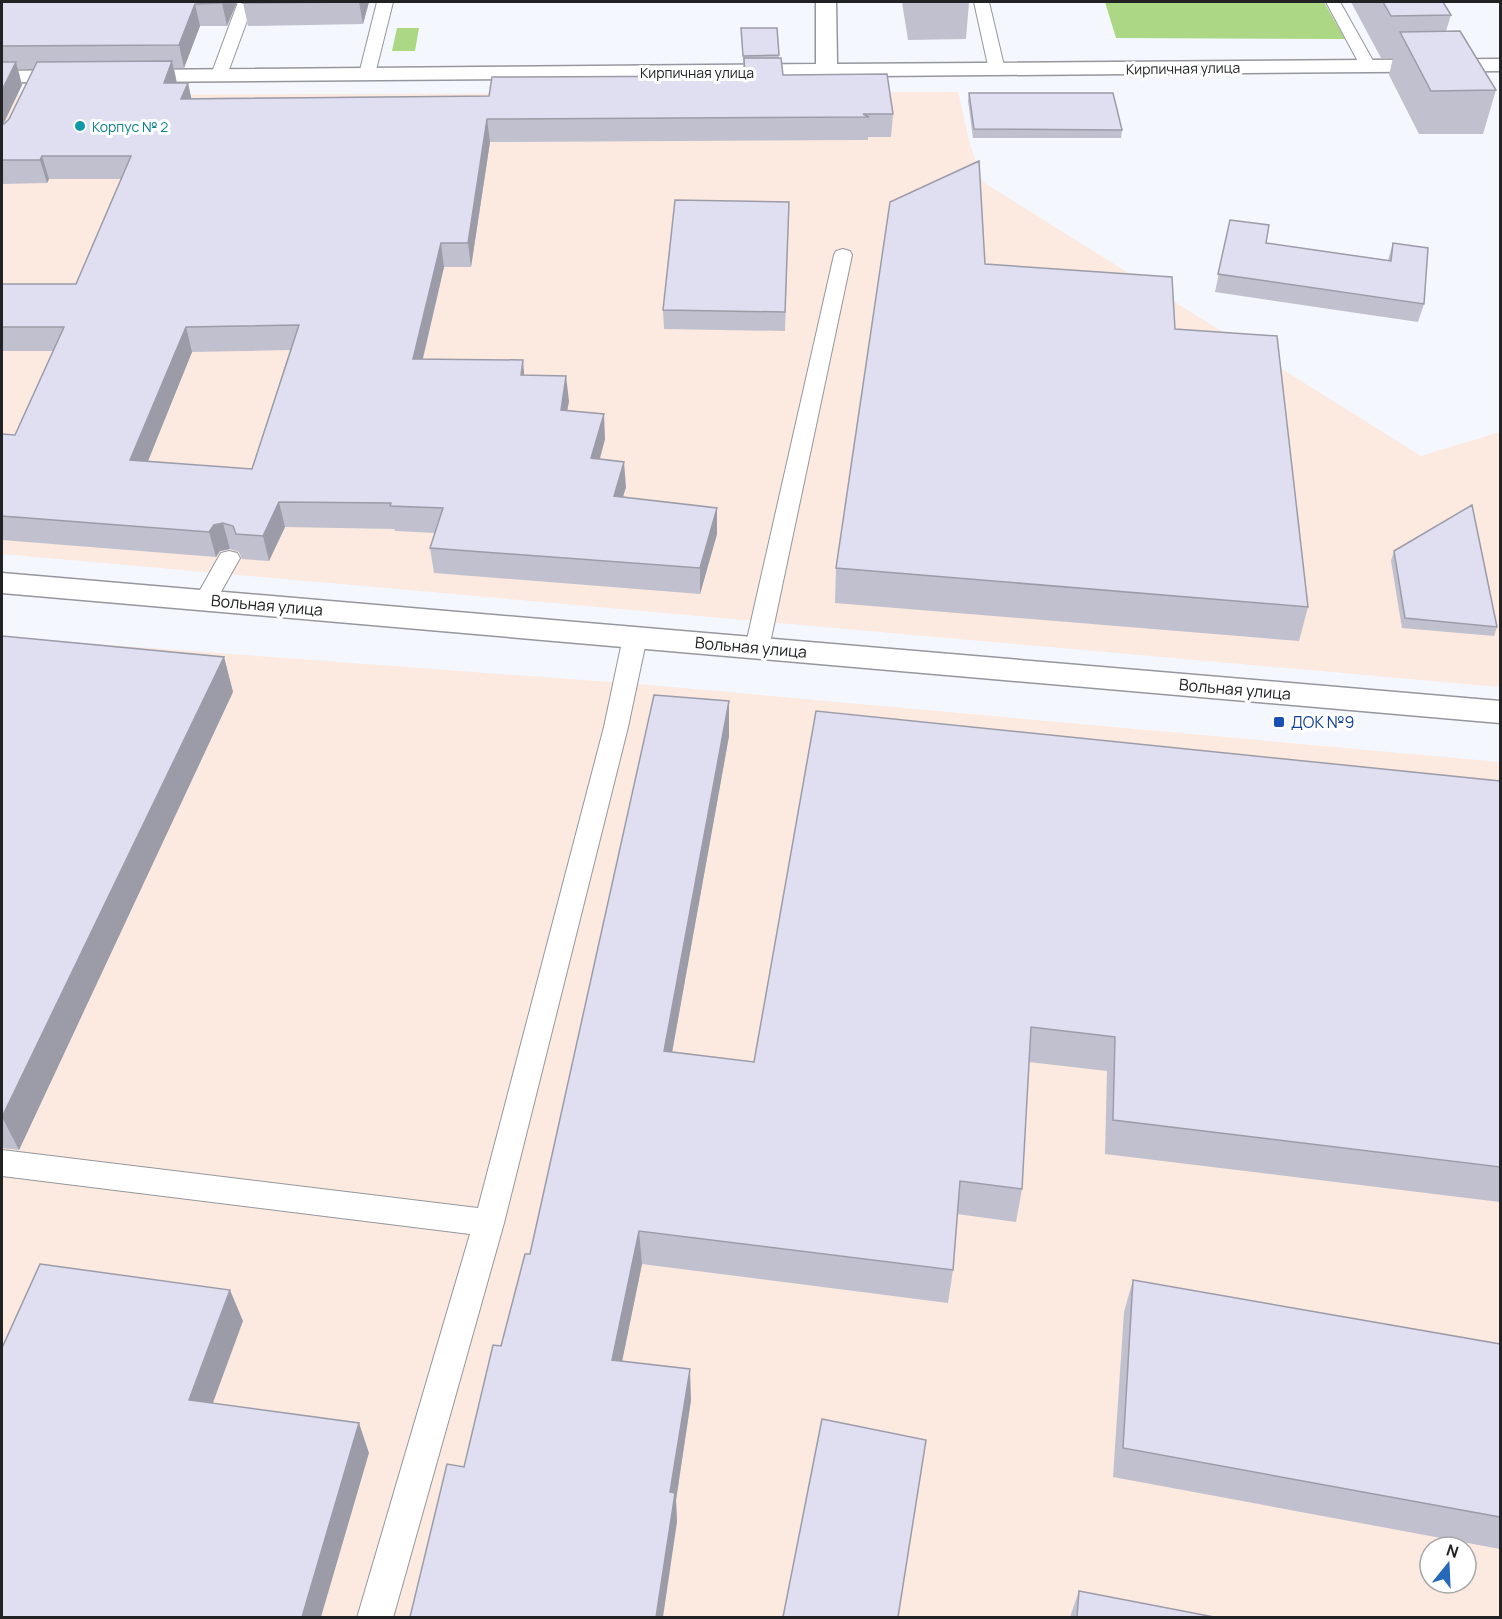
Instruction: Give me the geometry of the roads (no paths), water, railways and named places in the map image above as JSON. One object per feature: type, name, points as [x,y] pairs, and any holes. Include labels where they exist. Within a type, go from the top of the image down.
[{"type":"street","points":[[826,2],[827,71]]},
{"type":"street","name":"Кирпичная улица","points":[[2,77],[34,83],[100,76],[1500,65]]},
{"type":"street","name":"Вольная улица","points":[[2,583],[1500,712]]},
{"type":"lane","points":[[219,75],[246,2]]},
{"type":"lane","points":[[367,74],[384,2]]},
{"type":"lane","points":[[981,2],[996,70]]},
{"type":"lane","points":[[1333,2],[1368,66]]},
{"type":"lane","points":[[1450,46],[1462,65]]},
{"type":"lane","points":[[757,648],[843,255]]},
{"type":"lane","points":[[206,599],[229,558]]},
{"type":"lane","points":[[375,1617],[489,1223],[613,738],[635,637]]},
{"type":"lane","points":[[2,1164],[489,1223]]},
{"type":"place","name":"Корпус № 2","points":[[80,126]]},
{"type":"place","name":"ДОК №9","points":[[1279,722]]}]
